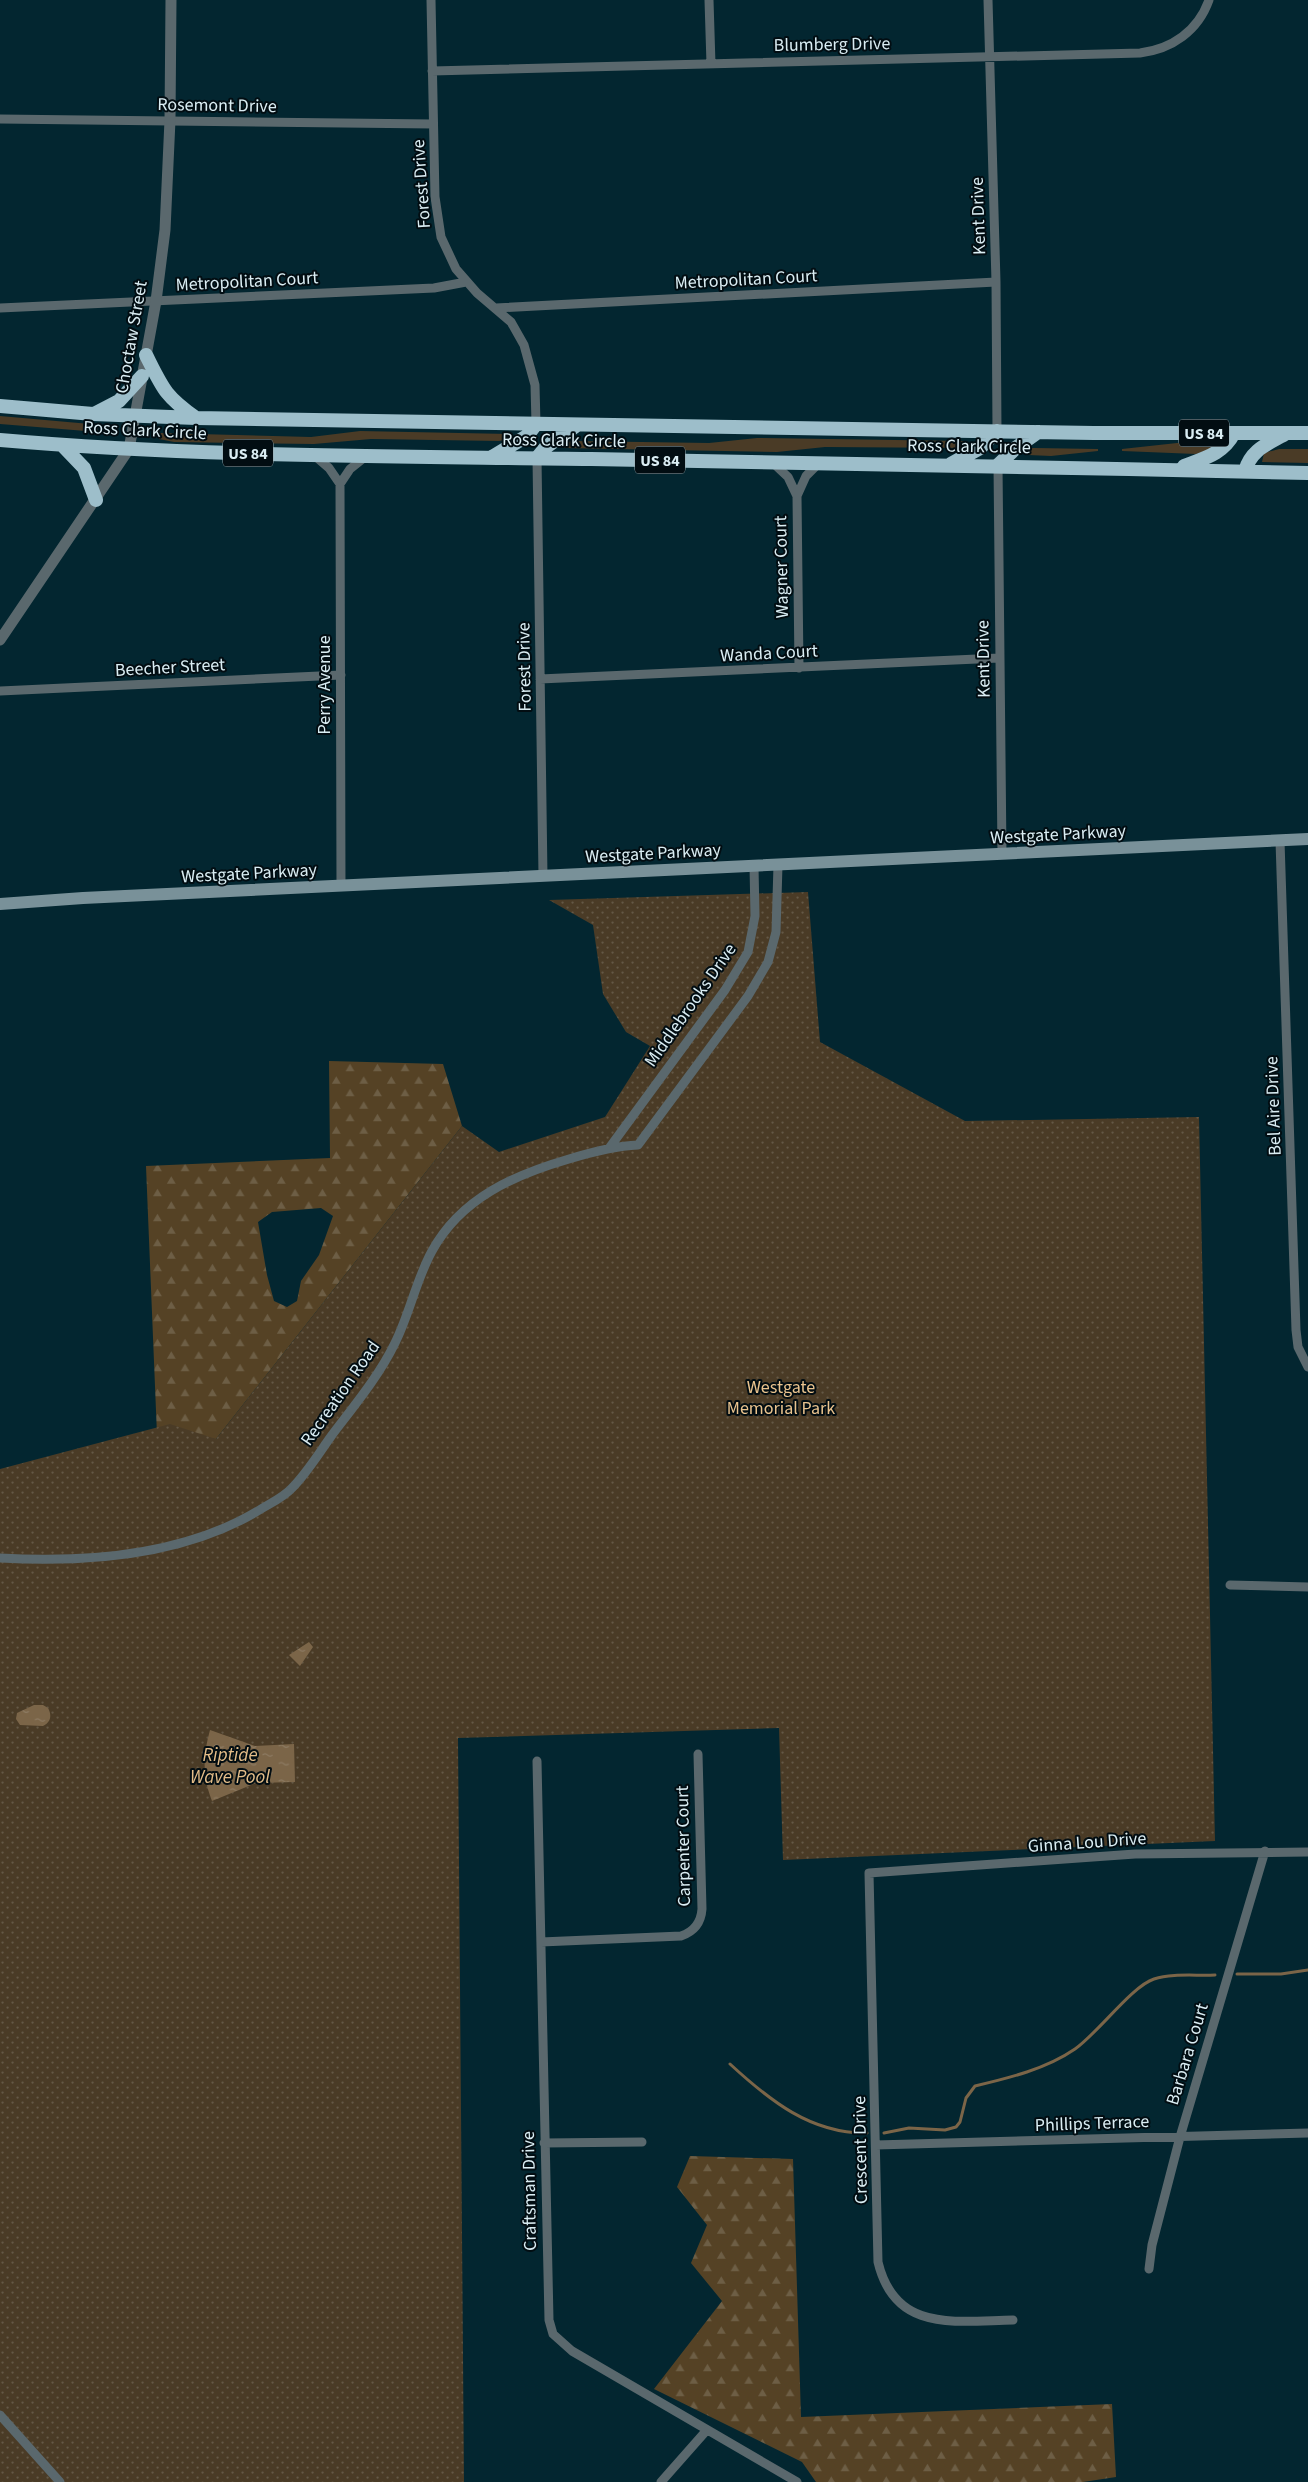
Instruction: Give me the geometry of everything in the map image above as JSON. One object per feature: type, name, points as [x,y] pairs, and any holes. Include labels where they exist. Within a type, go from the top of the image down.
[{"type":"highway","points":[[146,355],[164,391],[174,402],[196,418]]},
{"type":"highway","points":[[93,414],[119,401],[142,376]]},
{"type":"highway","name":"Ross Clark Circle","points":[[0,406],[93,414],[196,418],[1038,432],[1308,433]]},
{"type":"highway","points":[[491,458],[527,436],[536,424]]},
{"type":"highway","points":[[537,458],[546,447],[577,425]]},
{"type":"highway","points":[[950,464],[980,448],[997,431]]},
{"type":"highway","points":[[998,465],[1017,447],[1038,432]]},
{"type":"highway","points":[[1176,469],[1219,452],[1228,444],[1234,433]]},
{"type":"highway","points":[[1245,471],[1248,459],[1254,453],[1288,433]]},
{"type":"highway","name":"Ross Clark Circle","points":[[0,440],[129,449],[313,455],[950,464],[1308,473]]},
{"type":"highway","points":[[62,445],[84,468],[96,500]]},
{"type":"main road","name":"Westgate Parkway","points":[[0,904],[1308,839]]},
{"type":"street","name":"Choctaw Street","points":[[0,640],[129,449],[156,301],[165,230],[170,120],[171,0]]},
{"type":"street","name":"Forest Drive","points":[[431,0],[437,218],[448,255],[466,282],[496,308],[518,333],[530,360],[536,396],[536,424]]},
{"type":"street","points":[[709,0],[712,64]]},
{"type":"street","name":"Kent Drive","points":[[988,0],[996,282],[997,431]]},
{"type":"street","name":"Blumberg Drive","points":[[432,71],[1140,53],[1160,49],[1178,41],[1193,28],[1209,0]]},
{"type":"street","name":"Rosemont Drive","points":[[0,119],[433,124]]},
{"type":"street","name":"Metropolitan Court","points":[[0,308],[434,288],[466,282]]},
{"type":"street","name":"Metropolitan Court","points":[[496,308],[996,282]]},
{"type":"street","points":[[313,455],[329,468],[340,484],[350,469],[367,455]]},
{"type":"street","name":"Forest Drive","points":[[537,458],[543,876]]},
{"type":"street","name":"Wagner Court","points":[[771,462],[788,477],[797,496],[799,668]]},
{"type":"street","name":"Wagner Court","points":[[797,496],[806,476],[820,462]]},
{"type":"street","name":"Kent Drive","points":[[998,465],[1002,854]]},
{"type":"street","name":"Perry Avenue","points":[[340,484],[341,886]]},
{"type":"street","name":"Wanda Court","points":[[540,679],[999,658]]},
{"type":"street","name":"Beecher Street","points":[[0,691],[341,675]]},
{"type":"street","name":"Bel Aire Drive","points":[[1280,841],[1296,1330],[1298,1348],[1308,1368]]},
{"type":"street","name":"Recreation Road","points":[[0,1558],[42,1560],[84,1558],[174,1545],[231,1526],[292,1489],[386,1358],[400,1333],[425,1265],[433,1249],[454,1220],[475,1200],[519,1175],[610,1147],[638,1145],[748,996],[768,962],[776,932],[778,865]]},
{"type":"street","name":"Middlebrooks Drive","points":[[610,1147],[725,990],[748,952],[754,933],[754,866]]},
{"type":"street","points":[[1230,1585],[1308,1587]]},
{"type":"street","name":"Carpenter Court","points":[[541,1942],[681,1936],[694,1928],[700,1919],[702,1909],[698,1754]]},
{"type":"street","name":"Craftsman Drive","points":[[537,1761],[547,2306],[553,2334],[572,2352],[797,2482]]},
{"type":"street","name":"Ginna Lou Drive","points":[[869,1873],[1135,1854],[1264,1851],[1308,1852]]},
{"type":"street","name":"Barbara Court","points":[[1149,2269],[1152,2245],[1180,2137],[1264,1851]]},
{"type":"street","name":"Crescent Drive","points":[[869,1873],[878,2262],[882,2278],[889,2292],[898,2303],[920,2317],[948,2321],[1013,2320]]},
{"type":"street","name":"Phillips Terrace","points":[[876,2145],[1308,2132]]},
{"type":"street","points":[[544,2143],[642,2142]]},
{"type":"street","points":[[0,2415],[60,2482]]},
{"type":"street","points":[[661,2482],[706,2431]]},
{"type":"green space","points":[[0,416],[90,424],[98,427],[98,432],[0,424]]},
{"type":"green space","points":[[360,431],[510,434],[510,439],[499,441],[371,439],[314,444],[174,442],[159,439],[160,433],[311,437]]},
{"type":"green space","points":[[757,438],[966,441],[967,448],[825,447],[777,452],[564,448],[562,443],[574,441],[709,443]]},
{"type":"green space","points":[[1177,443],[1211,443],[1213,449],[1196,454],[1122,451],[1122,449]]},
{"type":"green space","points":[[1028,449],[1098,449],[1098,451],[1051,456],[1028,455]]},
{"type":"green space","points":[[1279,449],[1308,449],[1308,463],[1262,462],[1264,453]]},
{"type":"green space","name":"Westgate Memorial Park","points":[[808,892],[820,1042],[965,1121],[1199,1117],[1215,1841],[783,1860],[779,1728],[458,1738],[464,2482],[0,2482],[0,1469],[170,1424],[216,1439],[462,1126],[499,1152],[605,1117],[650,1046],[626,1032],[603,994],[593,925],[549,900]]},
{"type":"green space","points":[[329,1061],[443,1064],[462,1126],[216,1439],[157,1435],[146,1166],[330,1158]],"holes":[[[321,1208],[333,1216],[319,1255],[301,1281],[297,1301],[287,1307],[274,1301],[267,1275],[258,1222],[272,1212]]]},
{"type":"green space","points":[[690,2156],[793,2159],[801,2417],[1112,2404],[1116,2477],[1083,2482],[816,2482],[802,2462],[654,2389],[722,2301],[691,2263],[707,2225],[677,2187]]},
{"type":"water","points":[[309,1642],[313,1647],[300,1666],[289,1655]]},
{"type":"water","points":[[34,1705],[43,1705],[48,1708],[50,1716],[48,1722],[43,1726],[20,1725],[16,1719],[17,1713]]},
{"type":"water","name":"Riptide Wave Pool","points":[[210,1730],[255,1746],[294,1744],[295,1782],[256,1783],[212,1801],[205,1774],[206,1748]]},
{"type":"waterway","points":[[1237,1974],[1281,1974],[1308,1970]]},
{"type":"waterway","points":[[884,2133],[909,2128],[945,2130],[956,2127],[960,2122],[966,2098],[975,2086],[1027,2072],[1064,2056],[1084,2042],[1125,2000],[1145,1983],[1168,1976],[1215,1975]]},
{"type":"waterway","points":[[730,2064],[776,2102],[809,2121],[827,2128],[867,2133]]}]
